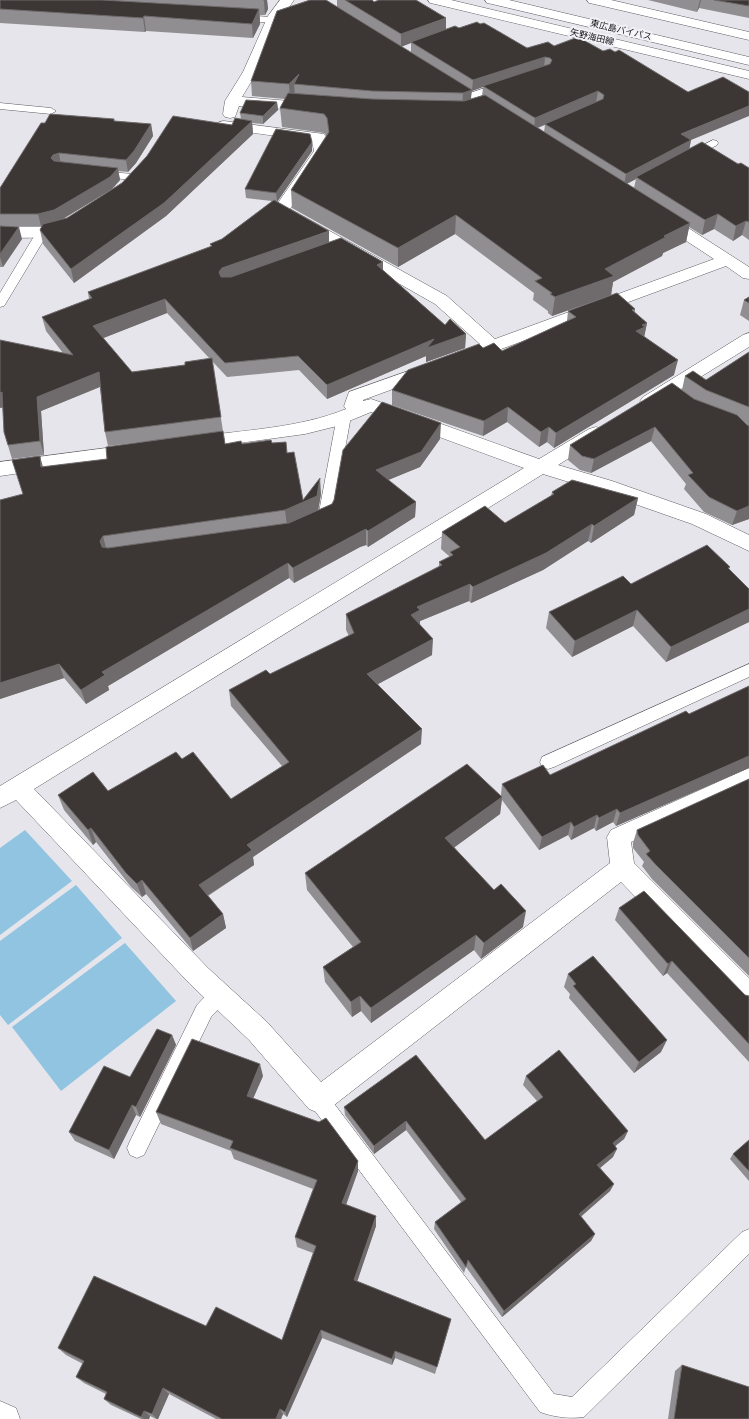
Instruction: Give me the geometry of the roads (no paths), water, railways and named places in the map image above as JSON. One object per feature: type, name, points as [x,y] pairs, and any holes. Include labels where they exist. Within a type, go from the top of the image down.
[{"type":"main road","points":[[228,125],[232,101],[250,73],[273,20],[287,0]]},
{"type":"main road","name":"矢野海田線","points":[[435,0],[749,75]]},
{"type":"main road","name":"東広島バイパス","points":[[492,0],[749,61]]},
{"type":"main road","name":"東広島バイパス","points":[[546,0],[749,48]]},
{"type":"main road","points":[[594,0],[749,36]]},
{"type":"main road","points":[[455,89],[484,107]]},
{"type":"main road","points":[[232,101],[326,108]]},
{"type":"main road","points":[[206,124],[228,125],[319,137],[320,151],[281,210],[336,248],[441,300],[493,346]]},
{"type":"main road","points":[[118,193],[143,166]]},
{"type":"main road","points":[[648,209],[749,274]]},
{"type":"main road","points":[[0,232],[42,233],[63,227],[81,216]]},
{"type":"main road","points":[[464,357],[727,260]]},
{"type":"main road","points":[[635,409],[674,393],[749,339]]},
{"type":"main road","points":[[348,415],[355,396],[442,365]]},
{"type":"main road","points":[[180,445],[304,428],[331,422],[371,404],[541,467],[605,486],[699,519],[749,544]]},
{"type":"main road","points":[[615,422],[9,793],[258,1031],[319,1100],[622,868]]},
{"type":"main road","points":[[0,469],[156,448]]},
{"type":"main road","points":[[749,778],[619,837],[622,868],[749,996]]},
{"type":"main road","points":[[0,1416],[5,1419]]},
{"type":"lane","points":[[233,18],[273,20]]},
{"type":"lane","points":[[468,97],[510,83]]},
{"type":"lane","points":[[0,106],[51,111]]},
{"type":"lane","points":[[678,162],[713,143]]},
{"type":"lane","points":[[90,173],[133,177]]},
{"type":"lane","points":[[0,303],[42,233]]},
{"type":"lane","points":[[305,525],[326,515],[348,415]]},
{"type":"lane","points":[[548,762],[749,670]]},
{"type":"lane","points":[[137,1148],[204,1011],[219,994]]},
{"type":"lane","points":[[319,1100],[548,1404],[576,1409],[749,1240]]},
{"type":"water","points":[[25,830],[72,881],[0,935],[0,848]]},
{"type":"water","points":[[76,885],[122,938],[8,1025],[0,1015],[0,941]]},
{"type":"water","points":[[125,943],[176,1001],[61,1091],[12,1027]]}]
